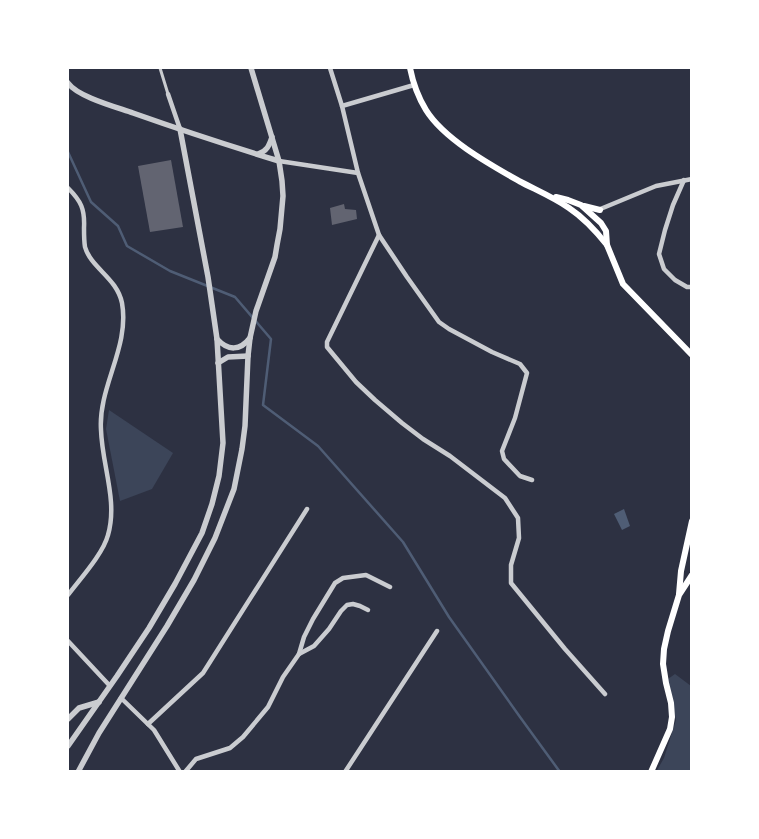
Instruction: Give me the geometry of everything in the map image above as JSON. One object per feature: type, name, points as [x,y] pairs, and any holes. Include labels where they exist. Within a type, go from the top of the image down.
[{"type":"main road","points":[[410,68],[414,85],[426,110],[439,127],[478,157],[550,196],[596,230],[607,245],[623,284],[684,349],[692,355]]},
{"type":"main road","points":[[550,196],[600,210]]},
{"type":"main road","points":[[581,205],[601,223],[606,231],[607,245]]},
{"type":"main road","points":[[651,772],[670,729],[672,718],[663,664],[664,649],[679,595],[681,570],[692,521]]},
{"type":"main road","points":[[679,595],[692,575]]},
{"type":"street","points":[[68,746],[149,628],[175,584],[202,533],[219,476],[223,443],[218,363],[211,296],[180,129],[160,68]]},
{"type":"street","points":[[78,772],[99,733],[194,580],[215,538],[234,489],[245,426],[250,338],[256,311],[275,257],[283,196],[279,161],[251,68]]},
{"type":"street","points":[[330,68],[342,106],[358,172],[379,235],[439,322],[492,352],[520,364],[527,372],[515,418],[502,451],[504,459],[520,476],[532,480]]},
{"type":"street","points":[[68,83],[76,91],[96,100],[279,161],[358,172]]},
{"type":"street","points":[[342,106],[414,85]]},
{"type":"street","points":[[258,154],[264,152],[272,137]]},
{"type":"street","points":[[582,218],[656,186],[692,179]]},
{"type":"street","points":[[684,180],[673,205],[659,254],[664,270],[675,280],[687,287],[692,287]]},
{"type":"street","points":[[68,188],[83,207],[85,247],[91,258],[110,278],[119,292],[122,304],[122,328],[119,348],[100,416],[112,519],[108,538],[100,553],[68,595]]},
{"type":"street","points":[[379,235],[327,347],[356,382],[402,423],[450,456],[505,498],[518,518],[519,538],[511,564],[511,583],[605,694]]},
{"type":"street","points":[[216,339],[221,344],[234,348],[240,347],[250,338]]},
{"type":"street","points":[[218,363],[228,357],[248,356]]},
{"type":"street","points":[[148,724],[203,673],[307,510]]},
{"type":"street","points":[[186,772],[196,759],[230,748],[243,737],[268,708],[283,677],[299,654],[304,637],[313,619],[335,583],[343,578],[366,575],[390,587]]},
{"type":"street","points":[[299,654],[314,646],[347,605],[353,604],[368,610]]},
{"type":"street","points":[[345,772],[437,631]]},
{"type":"street","points":[[68,641],[110,686]]},
{"type":"street","points":[[121,698],[154,730],[180,772]]},
{"type":"street","points":[[68,719],[79,708],[99,702]]},
{"type":"shaded area","points":[[109,410],[173,453],[152,489],[120,501],[106,429]]},
{"type":"shaded area","points":[[624,509],[630,526],[622,530],[614,514]]},
{"type":"shaded area","points":[[675,674],[691,686],[691,771],[656,772],[664,758],[676,720],[668,679]]},
{"type":"building","points":[[171,160],[183,227],[150,232],[138,166]]},
{"type":"building","points":[[344,204],[345,209],[356,210],[357,219],[332,225],[330,208]]},
{"type":"waterway","points":[[68,152],[91,202],[118,226],[127,246],[170,271],[235,297],[271,339],[263,405],[318,446],[403,542],[449,617],[560,772]]}]
